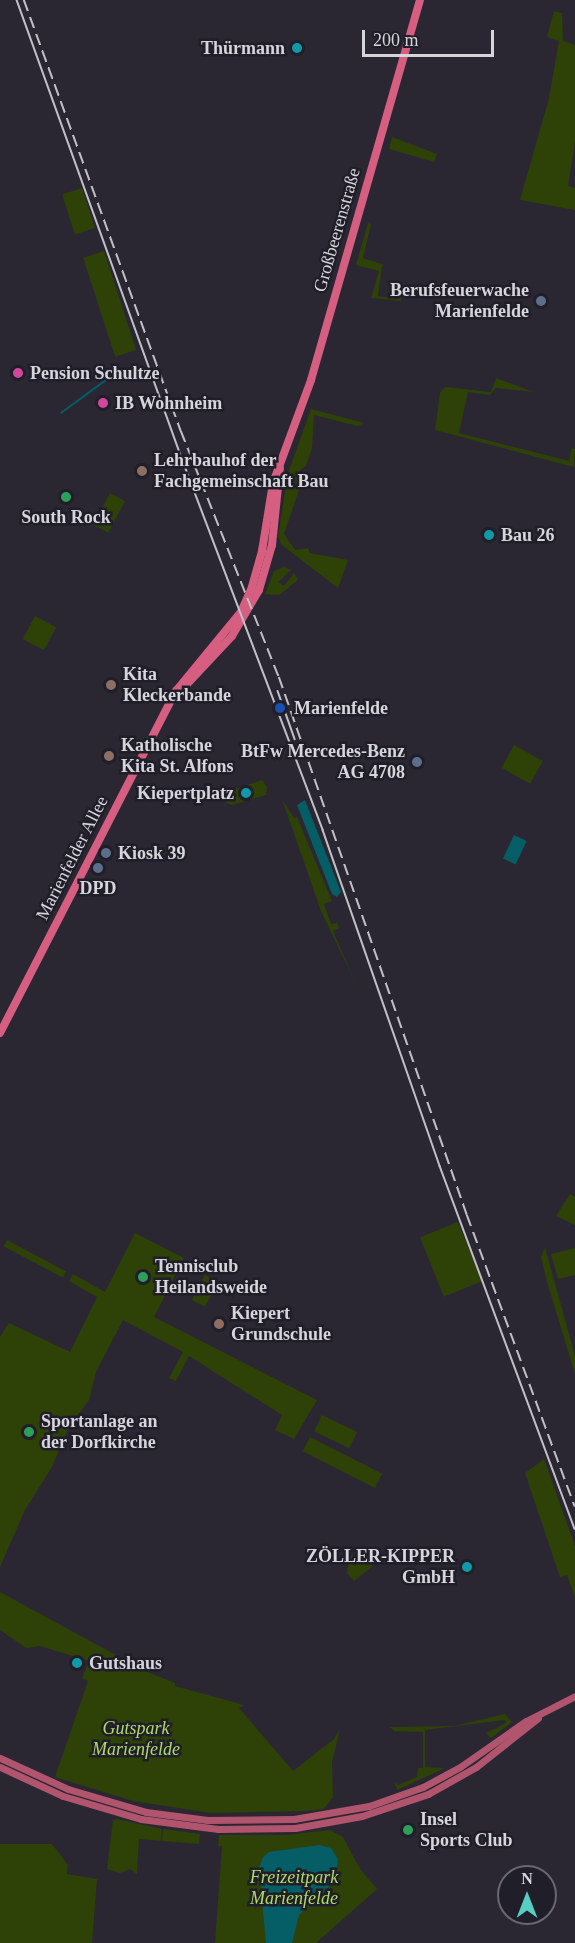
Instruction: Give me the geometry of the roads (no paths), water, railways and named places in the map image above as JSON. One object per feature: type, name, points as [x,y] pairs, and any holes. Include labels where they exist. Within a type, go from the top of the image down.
[{"type":"main road","name":"Großbeerenstraße","points":[[256,587],[272,488],[312,377],[420,0]]},
{"type":"main road","name":"Marienfelder Allee","points":[[0,1033],[173,698],[232,636],[256,587]]},
{"type":"main road","points":[[0,1767],[63,1796],[162,1822],[248,1830],[372,1814],[449,1783],[542,1714],[575,1696]]},
{"type":"main road","points":[[0,1758],[68,1789],[146,1812],[243,1821],[323,1820],[406,1794],[460,1767],[524,1727]]},
{"type":"main road","points":[[369,1806],[372,1814]]},
{"type":"water","points":[[305,800],[341,892],[337,897],[332,894],[297,805]]},
{"type":"water","points":[[514,835],[527,841],[516,864],[503,859]]},
{"type":"water","points":[[320,1845],[331,1848],[338,1859],[335,1881],[299,1915],[292,1943],[266,1943],[259,1868],[263,1857],[269,1852]]},
{"type":"waterway","points":[[61,413],[113,375]]},
{"type":"tram line","points":[[17,0],[180,453],[323,830],[440,1166],[575,1529]]},
{"type":"tram line","points":[[278,691],[295,739]]},
{"type":"railway","points":[[24,0],[181,431],[279,677],[467,1215],[575,1507]]},
{"type":"place","name":"Thürmann","points":[[297,48]]},
{"type":"place","name":"Berufsfeuerwache Marienfelde","points":[[541,301]]},
{"type":"place","name":"Pension Schultze","points":[[18,373]]},
{"type":"place","name":"IB Wohnheim","points":[[103,403]]},
{"type":"place","name":"Lehrbauhof der Fachgemeinschaft Bau","points":[[142,471]]},
{"type":"place","name":"South Rock","points":[[66,497]]},
{"type":"place","name":"Bau 26","points":[[489,535]]},
{"type":"place","name":"Kita Kleckerbande","points":[[111,685]]},
{"type":"place","name":"Marienfelde","points":[[280,708]]},
{"type":"place","name":"Katholische Kita St. Alfons","points":[[109,756]]},
{"type":"place","name":"BtFw Mercedes-Benz AG 4708","points":[[417,762]]},
{"type":"place","name":"Kiepertplatz","points":[[246,793]]},
{"type":"place","name":"Kiosk 39","points":[[106,853]]},
{"type":"place","name":"DPD","points":[[98,868]]},
{"type":"place","name":"Tennisclub Heilandsweide","points":[[143,1277]]},
{"type":"place","name":"Kiepert Grundschule","points":[[219,1324]]},
{"type":"place","name":"Sportanlage an der Dorfkirche","points":[[29,1432]]},
{"type":"place","name":"ZÖLLER-KIPPER GmbH","points":[[467,1567]]},
{"type":"place","name":"Gutshaus","points":[[77,1663]]},
{"type":"place","name":"Insel Sports Club","points":[[408,1830]]},
{"type":"park label","name":"Gutspark Marienfelde","points":[[136,1739]]},
{"type":"park label","name":"Freizeitpark Marienfelde","points":[[294,1888]]}]
